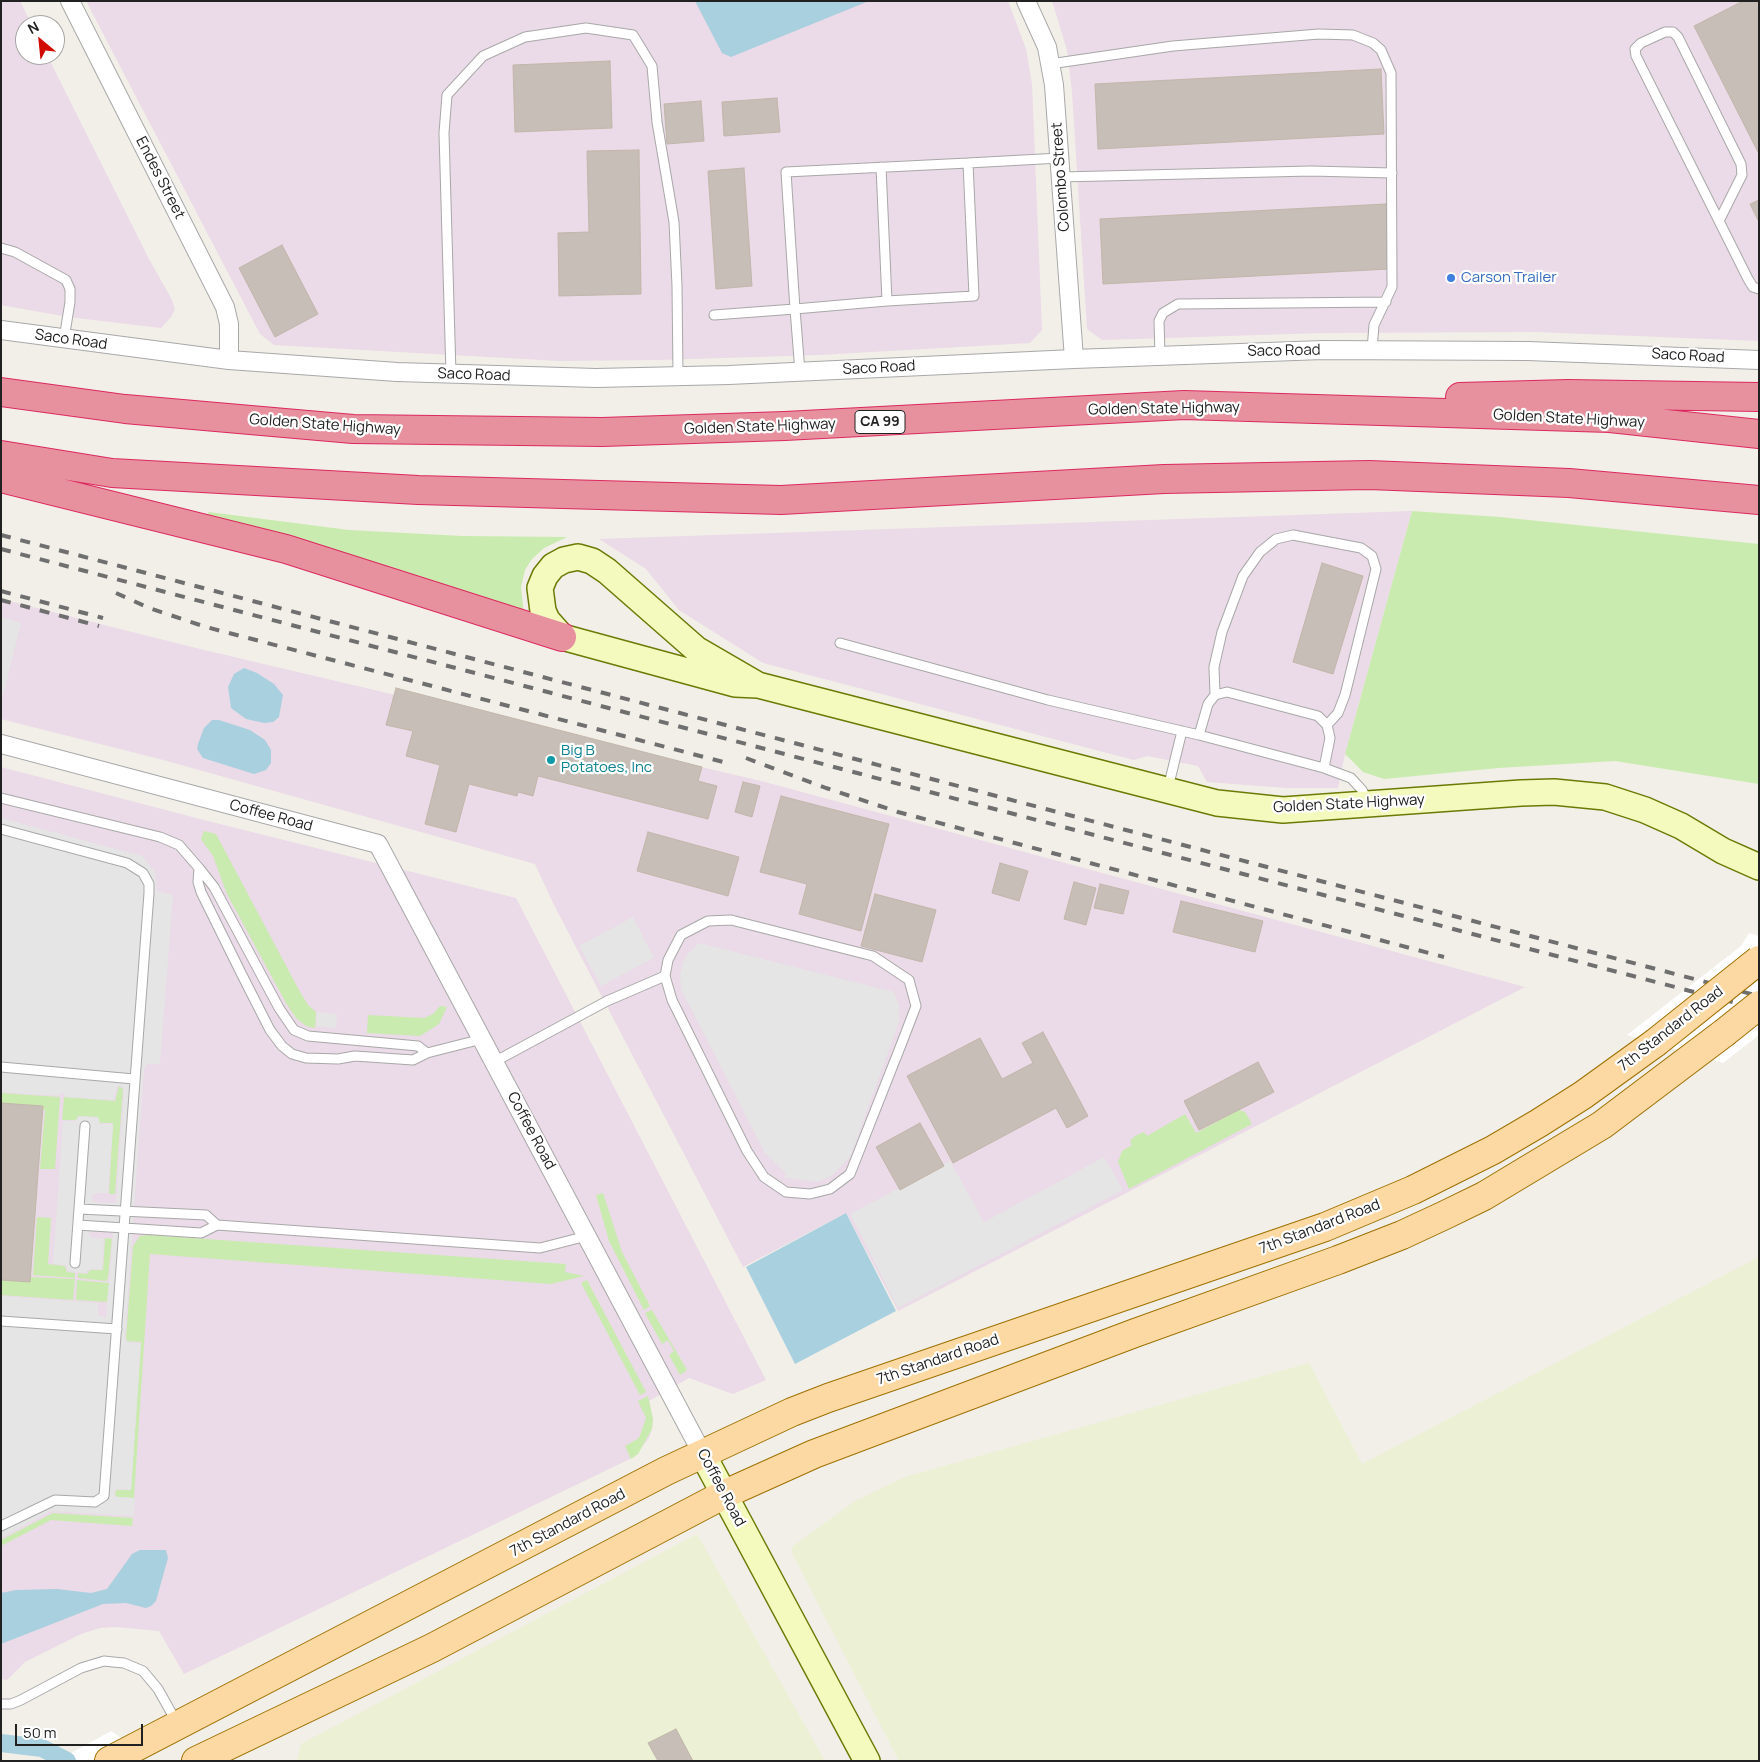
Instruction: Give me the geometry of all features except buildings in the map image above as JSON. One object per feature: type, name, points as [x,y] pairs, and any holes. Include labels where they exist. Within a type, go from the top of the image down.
[{"type":"highway","name":"Golden State Highway","points":[[1,392],[125,408],[373,430],[602,432],[756,427],[1184,406],[1610,418],[1759,434]]},
{"type":"highway","points":[[1184,406],[1268,401],[1568,394],[1759,397]]},
{"type":"highway","points":[[1,455],[122,473],[418,490],[781,500],[1164,478],[1369,475],[1569,483],[1759,500]]},
{"type":"highway","points":[[1,478],[286,549],[562,637]]},
{"type":"main road","name":"Golden State Highway","points":[[758,685],[696,649],[607,570],[592,561],[578,557],[553,566],[545,576],[540,588],[540,599],[547,620],[562,637],[736,684],[758,685],[1217,803],[1283,810],[1521,793],[1554,792],[1605,797],[1645,810],[1681,826],[1723,851],[1759,867]]},
{"type":"main road","name":"7th Standard Road","points":[[109,1761],[702,1453],[828,1398],[1374,1208],[1451,1172],[1492,1150],[1583,1095],[1655,1043],[1759,960]]},
{"type":"main road","points":[[196,1761],[432,1648],[725,1494],[814,1454],[1402,1235],[1484,1196],[1602,1125],[1697,1055],[1759,1005]]},
{"type":"main road","name":"Coffee Road","points":[[702,1453],[867,1761]]},
{"type":"street","name":"Endes Street","points":[[70,1],[225,307],[229,324],[229,360]]},
{"type":"street","name":"Colombo Street","points":[[1026,1],[1047,47],[1054,85],[1074,359]]},
{"type":"street","name":"Saco Road","points":[[1,330],[229,360],[451,374],[596,378],[800,372],[1160,355],[1372,350],[1537,351],[1759,360]]},
{"type":"street","name":"Coffee Road","points":[[1,744],[378,844],[702,1453]]},
{"type":"lane","points":[[451,374],[444,133],[447,95],[484,56],[525,38],[586,28],[633,35],[652,66],[657,122],[674,222],[678,375]]},
{"type":"lane","points":[[1718,221],[1742,175],[1742,164],[1678,37],[1673,32],[1665,32],[1640,43],[1635,49],[1636,56],[1718,221],[1748,279],[1753,287],[1759,289]]},
{"type":"lane","points":[[1050,64],[1113,53],[1231,40],[1338,33],[1364,37],[1381,50],[1391,73],[1392,286],[1374,326],[1372,350]]},
{"type":"lane","points":[[800,372],[786,172],[1060,158]]},
{"type":"lane","points":[[714,315],[974,296],[968,163]]},
{"type":"lane","points":[[881,167],[887,301]]},
{"type":"lane","points":[[1061,177],[1264,172],[1392,173]]},
{"type":"lane","points":[[1,248],[15,252],[66,280],[70,302],[64,339]]},
{"type":"lane","points":[[1160,355],[1159,321],[1163,313],[1178,304],[1386,302]]},
{"type":"lane","points":[[1215,695],[1214,667],[1222,632],[1243,576],[1260,552],[1276,539],[1293,535],[1361,548],[1372,556],[1376,569],[1345,695],[1338,713],[1328,725]]},
{"type":"lane","points":[[840,643],[1048,700],[1199,735],[1324,768],[1351,778],[1362,790],[1369,805]]},
{"type":"lane","points":[[1199,735],[1208,704],[1215,695],[1227,692],[1318,716],[1328,725],[1330,738],[1324,768]]},
{"type":"lane","points":[[1167,790],[1182,731]]},
{"type":"lane","points":[[1,798],[160,837],[179,845],[214,887],[279,1008],[294,1030],[315,1037],[418,1046],[427,1054]]},
{"type":"lane","points":[[1,829],[127,863],[142,873],[149,884],[104,1496],[95,1502],[55,1500],[1,1526]]},
{"type":"lane","points":[[199,868],[198,882],[201,892],[270,1030],[287,1050],[306,1058],[355,1056],[413,1060],[427,1054],[482,1039]]},
{"type":"lane","points":[[731,920],[874,956],[909,980],[916,1006],[850,1174],[830,1189],[810,1194],[786,1192],[764,1177],[747,1151],[672,1000],[666,976],[668,960],[681,935],[708,921],[731,920]]},
{"type":"lane","points":[[494,1062],[607,1001],[666,976]]},
{"type":"lane","points":[[1,1067],[134,1080]]},
{"type":"lane","points":[[76,1263],[85,1126]]},
{"type":"lane","points":[[79,1209],[206,1215],[217,1225]]},
{"type":"lane","points":[[78,1225],[201,1233],[217,1225],[540,1248],[587,1236]]},
{"type":"lane","points":[[1,1321],[117,1329]]},
{"type":"lane","points":[[1,1704],[11,1704],[21,1700],[81,1668],[93,1664],[104,1661],[124,1663],[143,1671],[151,1679],[178,1725]]},
{"type":"shaded area","points":[[1,1],[20,1],[27,15],[15,15],[15,65],[52,65],[175,309],[171,317],[161,328],[68,317],[1,305]]},
{"type":"shaded area","points":[[86,1],[1008,1],[1026,49],[1032,84],[1042,330],[1030,343],[819,355],[659,360],[559,361],[274,345],[260,334]]},
{"type":"shaded area","points":[[1052,1],[1759,1],[1759,341],[1537,332],[1323,333],[1102,340],[1087,329],[1072,92],[1067,50]]},
{"type":"shaded area","points":[[1412,511],[1345,754],[1338,788],[1287,788],[1207,782],[1198,766],[1147,756],[1134,760],[763,663],[679,610],[646,569],[599,539]]},
{"type":"shaded area","points":[[1,599],[200,649],[765,782],[1525,987],[898,1311],[846,1213],[743,1267],[554,905],[535,864],[167,761],[1,719]]},
{"type":"shaded area","points":[[1,617],[21,623],[1,704]]},
{"type":"shaded area","points":[[1,767],[516,898],[766,1380],[733,1394],[689,1378],[649,1401],[653,1419],[652,1429],[649,1438],[634,1457],[184,1674],[159,1631],[117,1627],[100,1628],[81,1634],[25,1662],[7,1680],[1,1679]]},
{"type":"shaded area","points":[[1,818],[142,856],[155,872],[157,891],[173,895],[160,1064],[147,1064],[144,1068],[125,1338],[127,1342],[141,1343],[131,1490],[117,1489],[114,1492],[116,1497],[135,1498],[134,1516],[51,1511],[1,1538],[1,1296],[98,1303],[98,1315],[106,1318],[113,1233],[92,1230],[89,1233],[90,1237],[104,1239],[102,1270],[89,1269],[86,1273],[68,1271],[66,1265],[53,1264],[63,1121],[75,1121],[79,1116],[98,1118],[100,1124],[113,1124],[108,1193],[96,1193],[91,1197],[94,1202],[116,1202],[124,1090],[122,1086],[117,1086],[114,1100],[65,1097],[64,1093],[60,1093],[59,1096],[1,1092]]},
{"type":"shaded area","points":[[633,917],[654,958],[601,986],[579,946]]},
{"type":"shaded area","points":[[699,943],[894,992],[899,1005],[899,1022],[850,1157],[832,1176],[817,1182],[784,1177],[786,1173],[765,1153],[681,989],[680,975],[683,962]]},
{"type":"shaded area","points":[[317,1012],[337,1014],[336,1028],[316,1026]]},
{"type":"shaded area","points":[[1104,1157],[1123,1190],[898,1308],[850,1214],[950,1161],[984,1222]]},
{"type":"green space","points":[[1412,511],[1500,517],[1759,544],[1759,784],[1615,761],[1499,768],[1384,779],[1363,772],[1345,754]]},
{"type":"green space","points":[[209,512],[349,530],[462,536],[567,537],[544,548],[532,559],[525,570],[521,587],[524,615],[205,517]]},
{"type":"green space","points":[[204,831],[216,834],[300,992],[308,1005],[316,1012],[315,1028],[306,1026],[296,1018],[286,1003],[227,894],[213,856],[201,839]]},
{"type":"green space","points":[[440,1006],[447,1007],[439,1024],[420,1036],[367,1033],[368,1015],[424,1018],[433,1014]]},
{"type":"green space","points":[[119,1086],[123,1089],[115,1194],[109,1194],[113,1123],[100,1123],[98,1117],[78,1116],[76,1120],[62,1120],[64,1097],[115,1101]]},
{"type":"green space","points":[[1,1093],[60,1097],[55,1169],[40,1169],[45,1110],[42,1107],[1,1103]]},
{"type":"green space","points":[[1239,1110],[1245,1112],[1252,1124],[1129,1189],[1118,1162],[1122,1151],[1132,1145],[1130,1141],[1135,1136],[1144,1132],[1147,1136],[1185,1114],[1196,1133]]},
{"type":"green space","points":[[603,1193],[622,1252],[650,1306],[644,1310],[609,1241],[596,1195]]},
{"type":"green space","points":[[37,1217],[51,1218],[48,1264],[65,1266],[67,1272],[75,1273],[75,1278],[33,1275]]},
{"type":"green space","points":[[149,1235],[566,1264],[565,1272],[584,1276],[551,1284],[150,1254],[134,1498],[118,1497],[115,1495],[116,1490],[131,1490],[141,1342],[127,1341],[126,1338],[133,1246],[140,1236]]},
{"type":"green space","points":[[105,1238],[112,1239],[108,1278],[106,1281],[78,1278],[78,1273],[87,1274],[90,1270],[103,1270]]},
{"type":"green space","points":[[1759,1257],[1759,1761],[899,1761],[791,1551],[793,1546],[855,1501],[905,1477],[1309,1363],[1362,1464]]},
{"type":"green space","points":[[30,1277],[75,1279],[73,1300],[1,1295],[1,1280],[29,1282]]},
{"type":"green space","points":[[77,1280],[109,1283],[107,1302],[76,1300]]},
{"type":"green space","points":[[587,1280],[646,1392],[640,1395],[581,1283]]},
{"type":"green space","points":[[652,1310],[687,1370],[680,1375],[669,1355],[674,1351],[668,1340],[662,1344],[645,1313]]},
{"type":"green space","points":[[648,1396],[653,1419],[652,1429],[638,1454],[631,1459],[625,1446],[639,1438],[646,1418],[638,1401]]},
{"type":"green space","points":[[53,1513],[133,1518],[132,1526],[51,1520],[1,1546],[1,1540]]},
{"type":"green space","points":[[697,1534],[825,1761],[297,1761],[301,1744]]},
{"type":"water","points":[[695,1],[869,1],[731,57],[722,53]]},
{"type":"water","points":[[244,668],[257,673],[274,684],[283,695],[279,717],[273,722],[264,723],[246,719],[231,708],[228,687],[234,674]]},
{"type":"water","points":[[212,720],[219,720],[250,730],[265,740],[271,750],[271,763],[266,770],[254,774],[203,758],[197,749],[198,744],[204,728]]},
{"type":"water","points":[[846,1213],[896,1311],[795,1364],[746,1267]]},
{"type":"water","points":[[140,1550],[166,1550],[168,1558],[156,1601],[151,1606],[146,1608],[126,1603],[103,1604],[1,1644],[1,1593],[16,1590],[57,1589],[91,1593],[107,1589],[132,1554]]},
{"type":"pier","points":[[1749,933],[1759,936],[1759,1035],[1723,1063],[1627,1035],[1741,946]]},
{"type":"pier","points":[[111,1731],[145,1754],[134,1761],[57,1761]]},
{"type":"waterway","points":[[1,1743],[42,1748],[67,1761]]},
{"type":"railway","points":[[1,535],[1759,996]]},
{"type":"railway","points":[[1,549],[1759,1009]]},
{"type":"railway","points":[[1,591],[103,618]]},
{"type":"railway","points":[[116,593],[149,608],[206,627],[727,763]]},
{"type":"railway","points":[[1,600],[99,626]]},
{"type":"railway","points":[[746,758],[898,812],[1444,957]]},
{"type":"place","name":"Carson Trailer","points":[[1451,278]]},
{"type":"place","name":"Big B Potatoes, Inc","points":[[551,760]]}]
